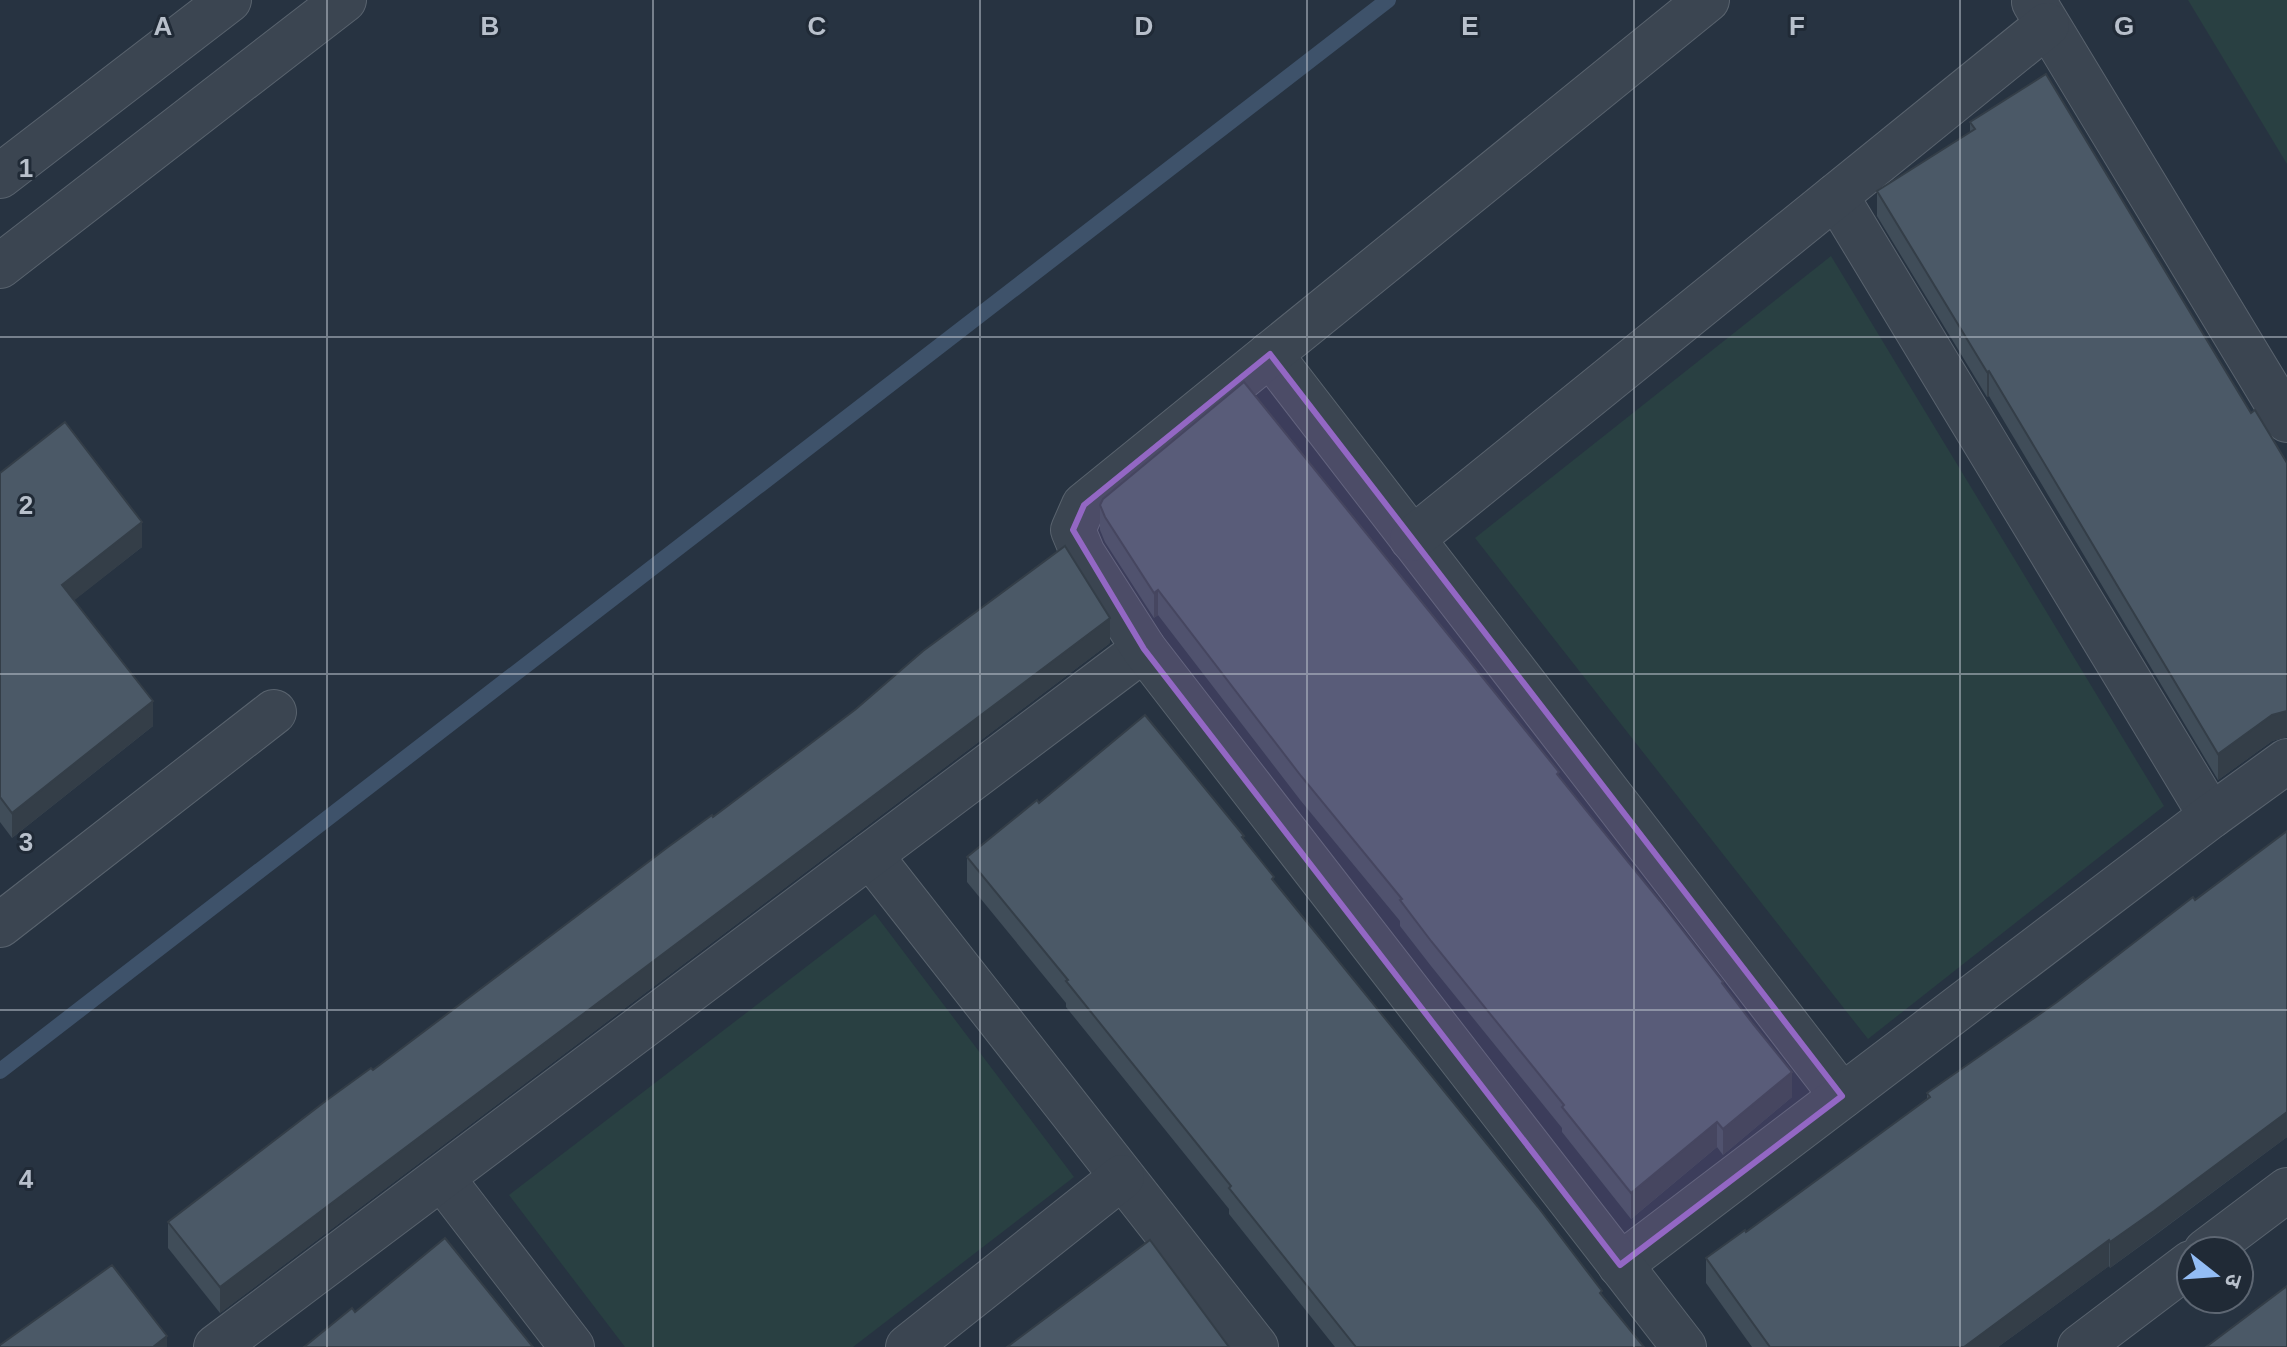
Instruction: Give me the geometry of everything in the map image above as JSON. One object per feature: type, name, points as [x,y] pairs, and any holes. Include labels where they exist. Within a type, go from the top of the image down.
[{"type":"street","points":[[0,176],[229,0]]},
{"type":"street","points":[[0,266],[344,0]]},
{"type":"street","points":[[1684,1347],[1144,649],[1083,554],[1073,530],[1084,505],[1707,0]]},
{"type":"street","points":[[1412,539],[1836,196],[2040,12],[2287,420]]},
{"type":"street","points":[[1836,196],[2211,816]]},
{"type":"street","points":[[1270,354],[1842,1096]]},
{"type":"street","points":[[216,1347],[1144,649]]},
{"type":"street","points":[[0,925],[274,712]]},
{"type":"street","points":[[1620,1265],[2287,761]]},
{"type":"street","points":[[870,855],[1256,1347]]},
{"type":"street","points":[[908,1347],[1122,1177]]},
{"type":"street","points":[[442,1178],[572,1347]]},
{"type":"street","points":[[2227,1235],[2287,1190]]},
{"type":"street","points":[[2080,1347],[2175,1275]]},
{"type":"highlighted area","points":[[1270,354],[1842,1096],[1620,1265],[1144,649],[1073,530],[1084,505]]},
{"type":"green space","points":[[2188,0],[2287,0],[2287,164]]},
{"type":"green space","points":[[1831,256],[2164,806],[1868,1039],[1475,538]]},
{"type":"green space","points":[[875,914],[1074,1177],[853,1347],[625,1347],[509,1195]]},
{"type":"building","points":[[2046,74],[2251,413],[2255,410],[2287,463],[2287,711],[2272,715],[2218,754],[1989,371],[1877,191],[1975,129],[1970,122]]},
{"type":"building","points":[[1244,382],[1559,772],[1557,774],[1792,1072],[1723,1129],[1717,1122],[1631,1193],[1158,590],[1154,593],[1105,517],[1100,505],[1103,499]]},
{"type":"building","points":[[65,422],[142,522],[62,585],[153,701],[12,813],[0,797],[0,473]]},
{"type":"building","points":[[1065,546],[1110,618],[220,1287],[168,1222],[327,1100],[371,1068],[373,1070],[802,750],[856,709],[923,651]]},
{"type":"building","points":[[1145,715],[1244,836],[1274,877],[1272,879],[1538,1207],[1602,1291],[1600,1293],[1644,1347],[1356,1347],[1068,980],[967,857],[1037,800],[1039,803]]},
{"type":"building","points":[[2287,831],[2287,1112],[1964,1347],[1770,1347],[1706,1258],[1930,1097],[1927,1093],[2057,1002],[2193,897],[2195,900]]},
{"type":"building","points":[[445,1238],[533,1347],[304,1347],[352,1308],[355,1312]]},
{"type":"building","points":[[1150,1240],[1229,1347],[1007,1347]]},
{"type":"building","points":[[112,1265],[167,1336],[153,1347],[0,1347],[0,1345]]},
{"type":"building","points":[[2287,1286],[2287,1347],[2206,1347],[2248,1315],[2255,1315],[2255,1310]]},
{"type":"waterway","points":[[0,1071],[1388,0]]}]
